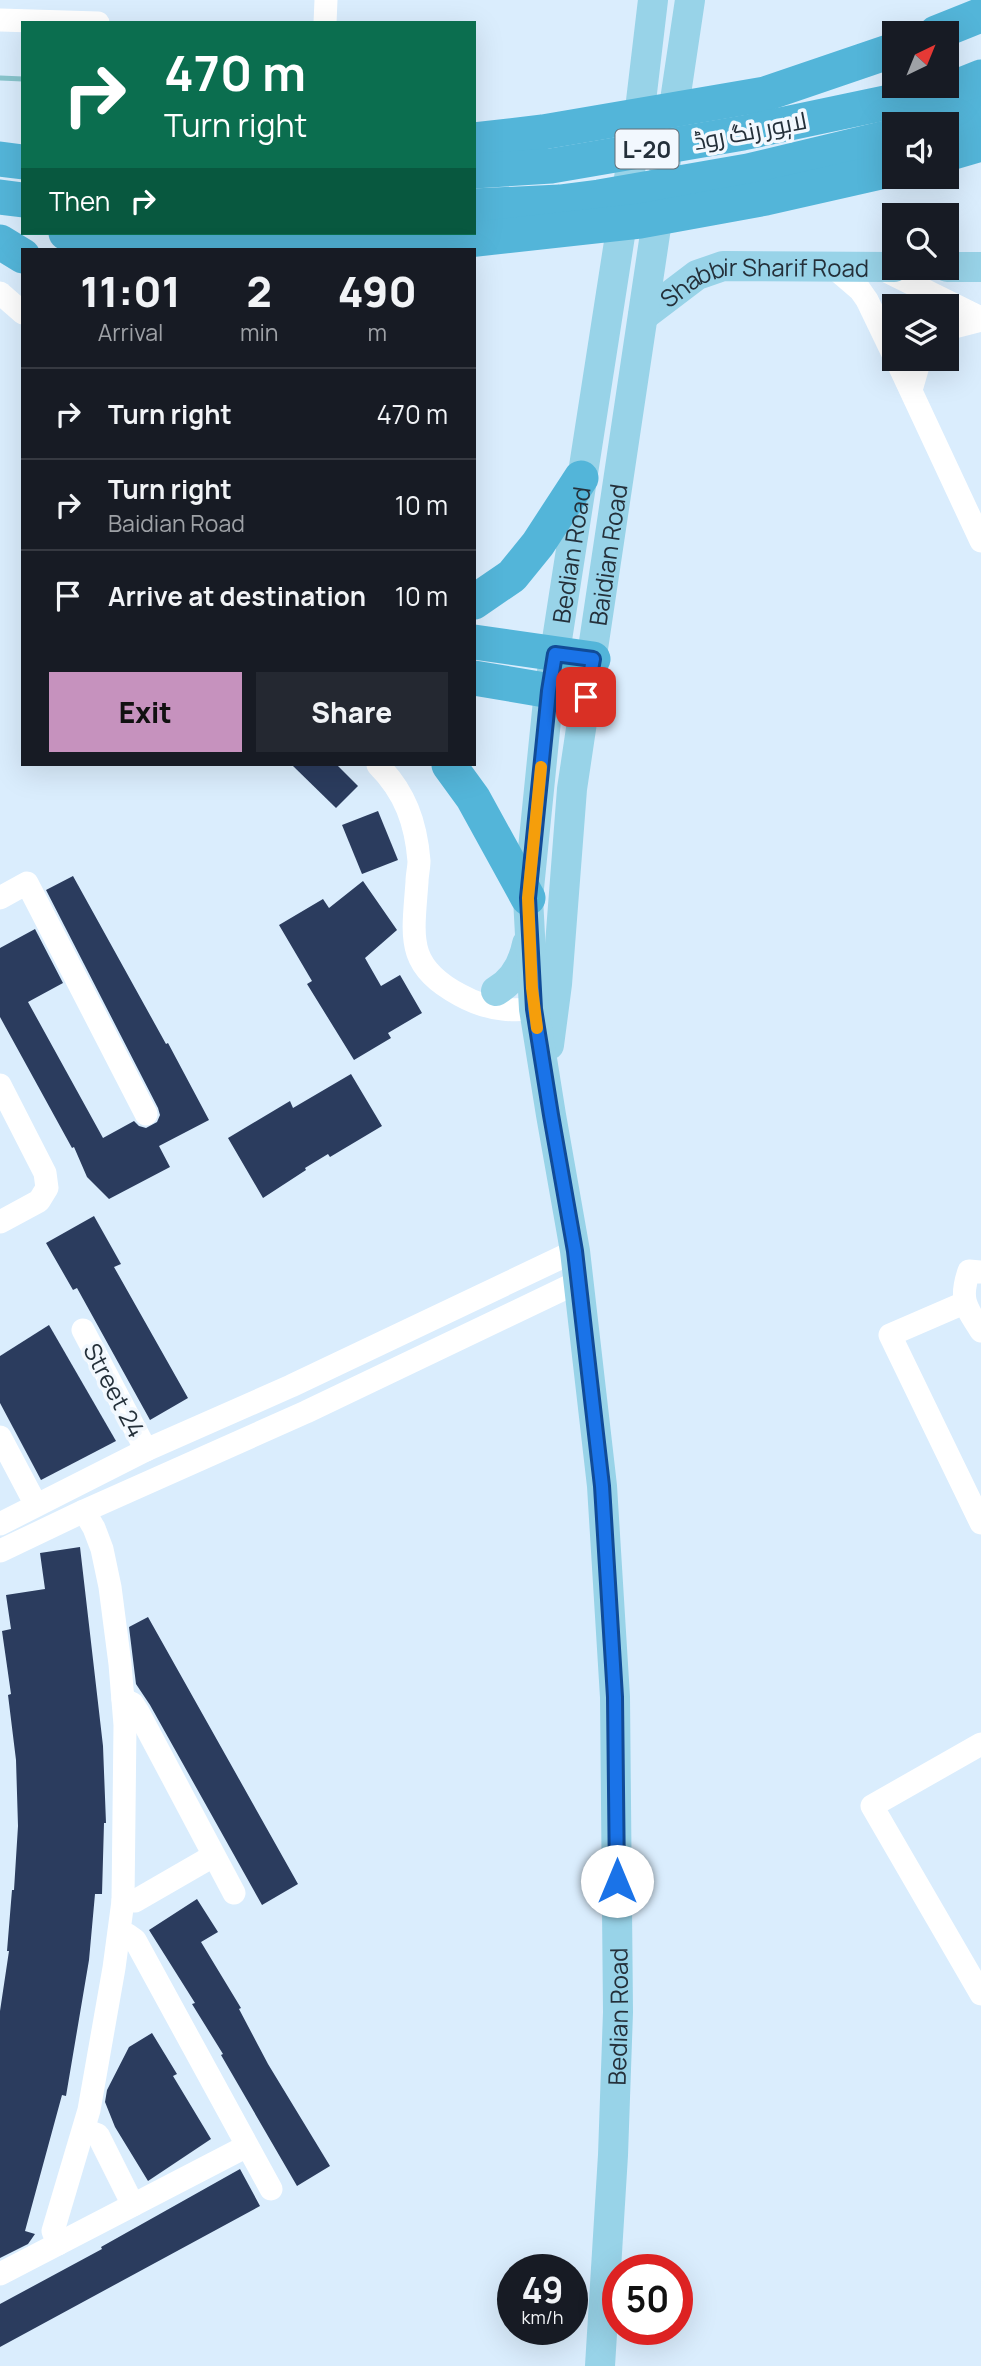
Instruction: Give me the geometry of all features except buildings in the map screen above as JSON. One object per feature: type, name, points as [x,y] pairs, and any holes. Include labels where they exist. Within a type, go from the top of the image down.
[{"type":"highway","points":[[959,24],[981,15]]},
{"type":"highway","points":[[476,140],[543,132],[765,93],[882,54]]},
{"type":"highway","name":"لاہور رنگ روڈ","points":[[476,171],[551,166],[743,133],[951,89],[981,77]]},
{"type":"highway","points":[[959,118],[981,112]]},
{"type":"highway","name":"لاہور رنگ روڈ","points":[[476,206],[557,217],[757,185],[882,140]]},
{"type":"highway","points":[[959,150],[981,144]]},
{"type":"highway","points":[[0,159],[21,162]]},
{"type":"highway","points":[[757,185],[882,170]]},
{"type":"highway","points":[[0,197],[21,200]]},
{"type":"highway","points":[[476,235],[557,217]]},
{"type":"highway","points":[[0,223],[21,227]]},
{"type":"highway","points":[[110,235],[176,238],[365,236],[448,241]]},
{"type":"highway","points":[[394,248],[475,235]]},
{"type":"highway","points":[[0,242],[21,255]]},
{"type":"highway","points":[[476,601],[512,576],[538,544],[581,478]]},
{"type":"highway","points":[[476,642],[593,659]]},
{"type":"highway","points":[[476,678],[586,697]]},
{"type":"highway","points":[[450,766],[473,798],[528,898]]},
{"type":"main road","name":"Bedian Road","points":[[600,2366],[613,2155],[618,2012],[615,1697],[602,1486],[580,1282],[545,1077],[545,996],[528,933],[528,898],[549,691],[641,101],[653,0]]},
{"type":"main road","name":"Baidian Road","points":[[545,996],[572,789],[690,2]]},
{"type":"main road","name":"Shabbir Sharif Road","points":[[643,316],[697,275],[723,266],[882,267]]},
{"type":"main road","points":[[959,267],[981,267]]},
{"type":"main road","points":[[496,992],[508,984],[515,974],[526,949],[528,933]]},
{"type":"street","points":[[325,21],[326,0]]},
{"type":"street","points":[[0,20],[33,21]]},
{"type":"street","points":[[832,266],[860,290],[882,331]]},
{"type":"street","points":[[910,280],[981,319]]},
{"type":"street","points":[[0,293],[21,311]]},
{"type":"street","points":[[959,325],[981,319]]},
{"type":"street","points":[[902,371],[981,541]]},
{"type":"street","points":[[911,390],[917,371]]},
{"type":"street","points":[[379,766],[403,796],[413,819],[419,863],[412,931],[421,961],[444,987],[477,1004],[517,1011],[545,996]]},
{"type":"street","points":[[0,898],[27,883],[146,1114]]},
{"type":"street","points":[[461,995],[496,992],[545,996]]},
{"type":"street","points":[[0,1085],[45,1173],[47,1188],[39,1201],[0,1222]]},
{"type":"street","points":[[0,1524],[156,1445],[291,1385],[575,1251]]},
{"type":"street","points":[[981,1272],[969,1271],[964,1286],[964,1303],[981,1331]]},
{"type":"street","points":[[0,1551],[306,1412],[580,1282]]},
{"type":"street","points":[[964,1303],[890,1335],[981,1523]]},
{"type":"street","name":"Street 24","points":[[83,1330],[156,1445],[179,1470]]},
{"type":"street","points":[[291,1385],[306,1412]]},
{"type":"street","points":[[0,1437],[37,1505]]},
{"type":"street","points":[[58,2244],[53,2231],[85,2130],[103,2038],[123,1901],[123,1699],[110,1587],[102,1549],[94,1528],[83,1511]]},
{"type":"street","points":[[123,1699],[133,1704],[234,1893]]},
{"type":"street","points":[[981,1744],[872,1806],[981,1994]]},
{"type":"street","points":[[123,1901],[135,1901],[213,1856]]},
{"type":"street","points":[[120,1934],[135,1940],[271,2189]]},
{"type":"street","points":[[85,2130],[98,2135],[133,2205]]},
{"type":"street","points":[[0,2274],[247,2146]]},
{"type":"waterway","points":[[0,78],[21,79]]},
{"type":"slow traffic","points":[[537,1028],[528,933],[528,898],[541,767]]},
{"type":"route","points":[[586,697],[593,659],[555,654],[528,898],[528,933],[534,1009],[580,1282],[602,1486],[615,1697],[617,1881]]}]
